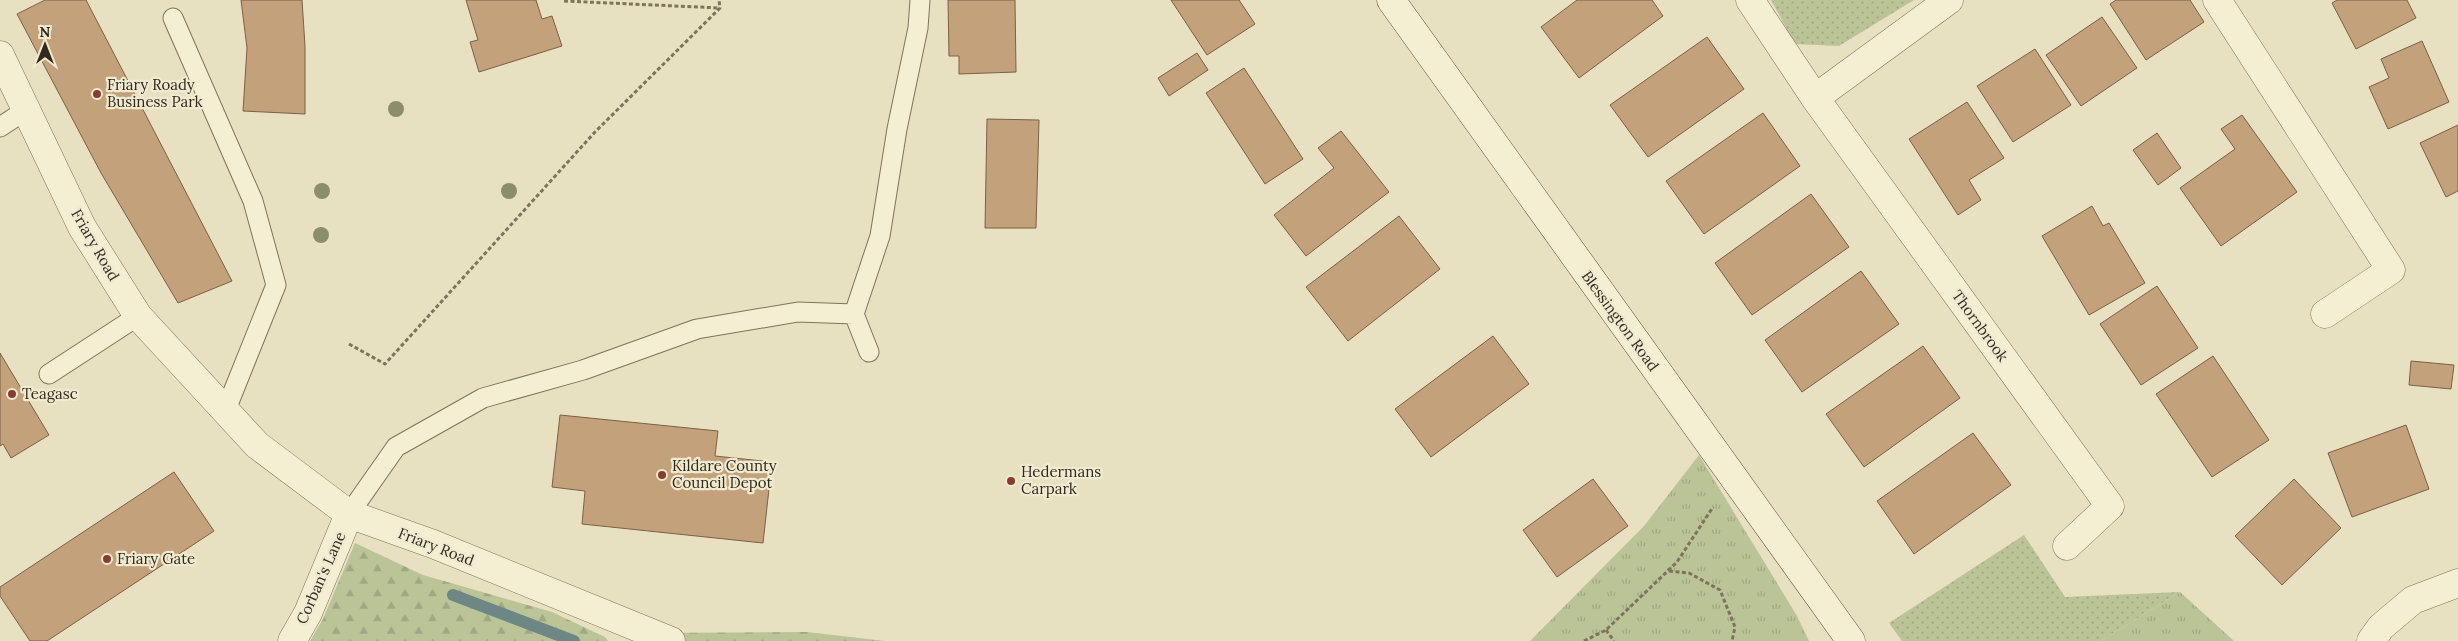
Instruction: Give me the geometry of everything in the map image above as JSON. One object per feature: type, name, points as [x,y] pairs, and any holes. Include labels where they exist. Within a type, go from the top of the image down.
[{"type":"street","name":"Blessington Road","points":[[1390,0],[1851,641]]},
{"type":"street","name":"Thornbrook","points":[[1750,0],[1815,98],[2110,506],[2068,546]]},
{"type":"street","points":[[1815,98],[1949,0]]},
{"type":"street","points":[[2217,0],[2391,270],[2325,314]]},
{"type":"street","name":"Friary Road","points":[[0,55],[82,227],[138,316],[257,445],[350,514],[433,544],[671,641]]},
{"type":"street","name":"Corban's Lane","points":[[292,641],[308,613],[350,514]]},
{"type":"street","points":[[2371,641],[2381,627],[2413,600],[2458,584]]},
{"type":"lane","points":[[868,352],[854,314],[880,236],[897,129],[918,28],[920,0]]},
{"type":"lane","points":[[174,18],[253,201],[276,285],[225,412]]},
{"type":"lane","points":[[0,128],[26,110]]},
{"type":"lane","points":[[350,514],[396,447],[483,398],[583,370],[697,329],[798,312],[854,314]]},
{"type":"lane","points":[[48,374],[138,316]]},
{"type":"path","points":[[719,0],[720,8]]},
{"type":"path","points":[[564,1],[720,8]]},
{"type":"path","points":[[350,344],[385,364],[595,132],[720,8]]},
{"type":"path","points":[[1584,641],[1606,630],[1677,562],[1732,478]]},
{"type":"path","points":[[1668,570],[1689,572],[1720,590],[1735,627],[1732,641]]},
{"type":"path","points":[[1606,630],[1614,641]]},
{"type":"green space","points":[[1771,0],[1914,0],[1839,46],[1795,44]]},
{"type":"green space","points":[[1699,455],[1797,616],[1809,641],[1530,641],[1644,526]]},
{"type":"green space","points":[[2024,535],[2065,597],[2180,592],[2101,641],[1902,641],[1889,623]]},
{"type":"green space","points":[[355,543],[423,575],[552,612],[605,637],[608,641],[310,641],[323,619]]},
{"type":"green space","points":[[2180,592],[2234,641],[2101,641]]},
{"type":"green space","points":[[807,632],[885,641],[656,641],[653,633]]},
{"type":"building","name":"Friary Roady Business Park","points":[[45,0],[86,0],[232,281],[178,303],[101,173],[17,14]]},
{"type":"building","points":[[241,0],[302,0],[305,46],[305,114],[243,111],[247,48]]},
{"type":"building","points":[[466,0],[536,0],[542,19],[552,16],[562,46],[479,72],[470,42],[478,40]]},
{"type":"building","points":[[948,0],[1015,0],[1016,72],[959,74],[959,56],[949,56]]},
{"type":"building","points":[[1171,0],[1239,0],[1255,24],[1207,55]]},
{"type":"building","points":[[1577,0],[1652,0],[1663,16],[1579,78],[1541,27]]},
{"type":"building","points":[[2116,0],[2190,0],[2204,22],[2146,60],[2110,4]]},
{"type":"building","points":[[2337,0],[2407,0],[2416,18],[2356,49],[2332,3]]},
{"type":"building","points":[[2102,17],[2137,68],[2081,106],[2046,55]]},
{"type":"building","points":[[1707,37],[1744,89],[1648,157],[1610,105]]},
{"type":"building","points":[[2422,41],[2449,102],[2388,129],[2369,87],[2389,78],[2381,59]]},
{"type":"building","points":[[2035,49],[2071,105],[2013,142],[1977,86]]},
{"type":"building","points":[[1197,53],[1208,70],[1169,96],[1158,78]]},
{"type":"building","points":[[1244,68],[1303,159],[1265,184],[1206,93]]},
{"type":"building","points":[[1967,102],[2004,158],[1969,180],[1981,200],[1958,215],[1909,139]]},
{"type":"building","points":[[1763,113],[1800,166],[1704,234],[1666,181]]},
{"type":"building","points":[[2242,115],[2297,192],[2221,246],[2180,188],[2235,149],[2221,129]]},
{"type":"building","points":[[987,119],[1039,120],[1036,228],[985,228]]},
{"type":"building","points":[[2458,125],[2458,191],[2446,197],[2420,143]]},
{"type":"building","points":[[1341,131],[1389,192],[1306,256],[1274,215],[1334,168],[1318,148]]},
{"type":"building","points":[[2157,133],[2181,168],[2158,185],[2133,150]]},
{"type":"building","points":[[1811,194],[1849,247],[1752,315],[1715,263]]},
{"type":"building","points":[[2092,206],[2103,226],[2109,223],[2145,283],[2089,315],[2042,236]]},
{"type":"building","points":[[1399,216],[1440,269],[1348,341],[1306,287]]},
{"type":"building","points":[[1861,271],[1899,324],[1802,392],[1765,340]]},
{"type":"building","points":[[2157,286],[2198,348],[2141,385],[2100,324]]},
{"type":"building","points":[[1493,336],[1529,384],[1431,457],[1395,409]]},
{"type":"building","points":[[1923,346],[1960,398],[1864,467],[1826,414]]},
{"type":"building","name":"Teagasc","points":[[0,353],[49,435],[11,458],[3,444],[0,446]]},
{"type":"building","points":[[2213,356],[2269,440],[2212,477],[2156,394]]},
{"type":"building","points":[[2411,361],[2454,365],[2451,389],[2409,385]]},
{"type":"building","name":"Kildare County Council Depot","points":[[560,415],[718,431],[715,456],[772,462],[763,543],[582,524],[585,491],[552,487]]},
{"type":"building","points":[[2406,425],[2429,489],[2352,517],[2328,453]]},
{"type":"building","points":[[1973,433],[2011,485],[1914,554],[1877,501]]},
{"type":"building","name":"Friary Gate","points":[[174,472],[214,531],[47,641],[30,641],[0,596],[0,587]]},
{"type":"building","points":[[1593,479],[1628,526],[1557,577],[1523,530]]},
{"type":"building","points":[[2294,479],[2341,528],[2282,585],[2235,536]]},
{"type":"waterway","points":[[453,595],[574,641]]},
{"type":"place","name":"Friary Roady Business Park","points":[[97,94]]},
{"type":"place","name":"Teagasc","points":[[12,394]]},
{"type":"place","name":"Kildare County Council Depot","points":[[662,475]]},
{"type":"place","name":"Hedermans Carpark","points":[[1011,481]]},
{"type":"place","name":"Friary Gate","points":[[107,559]]}]
